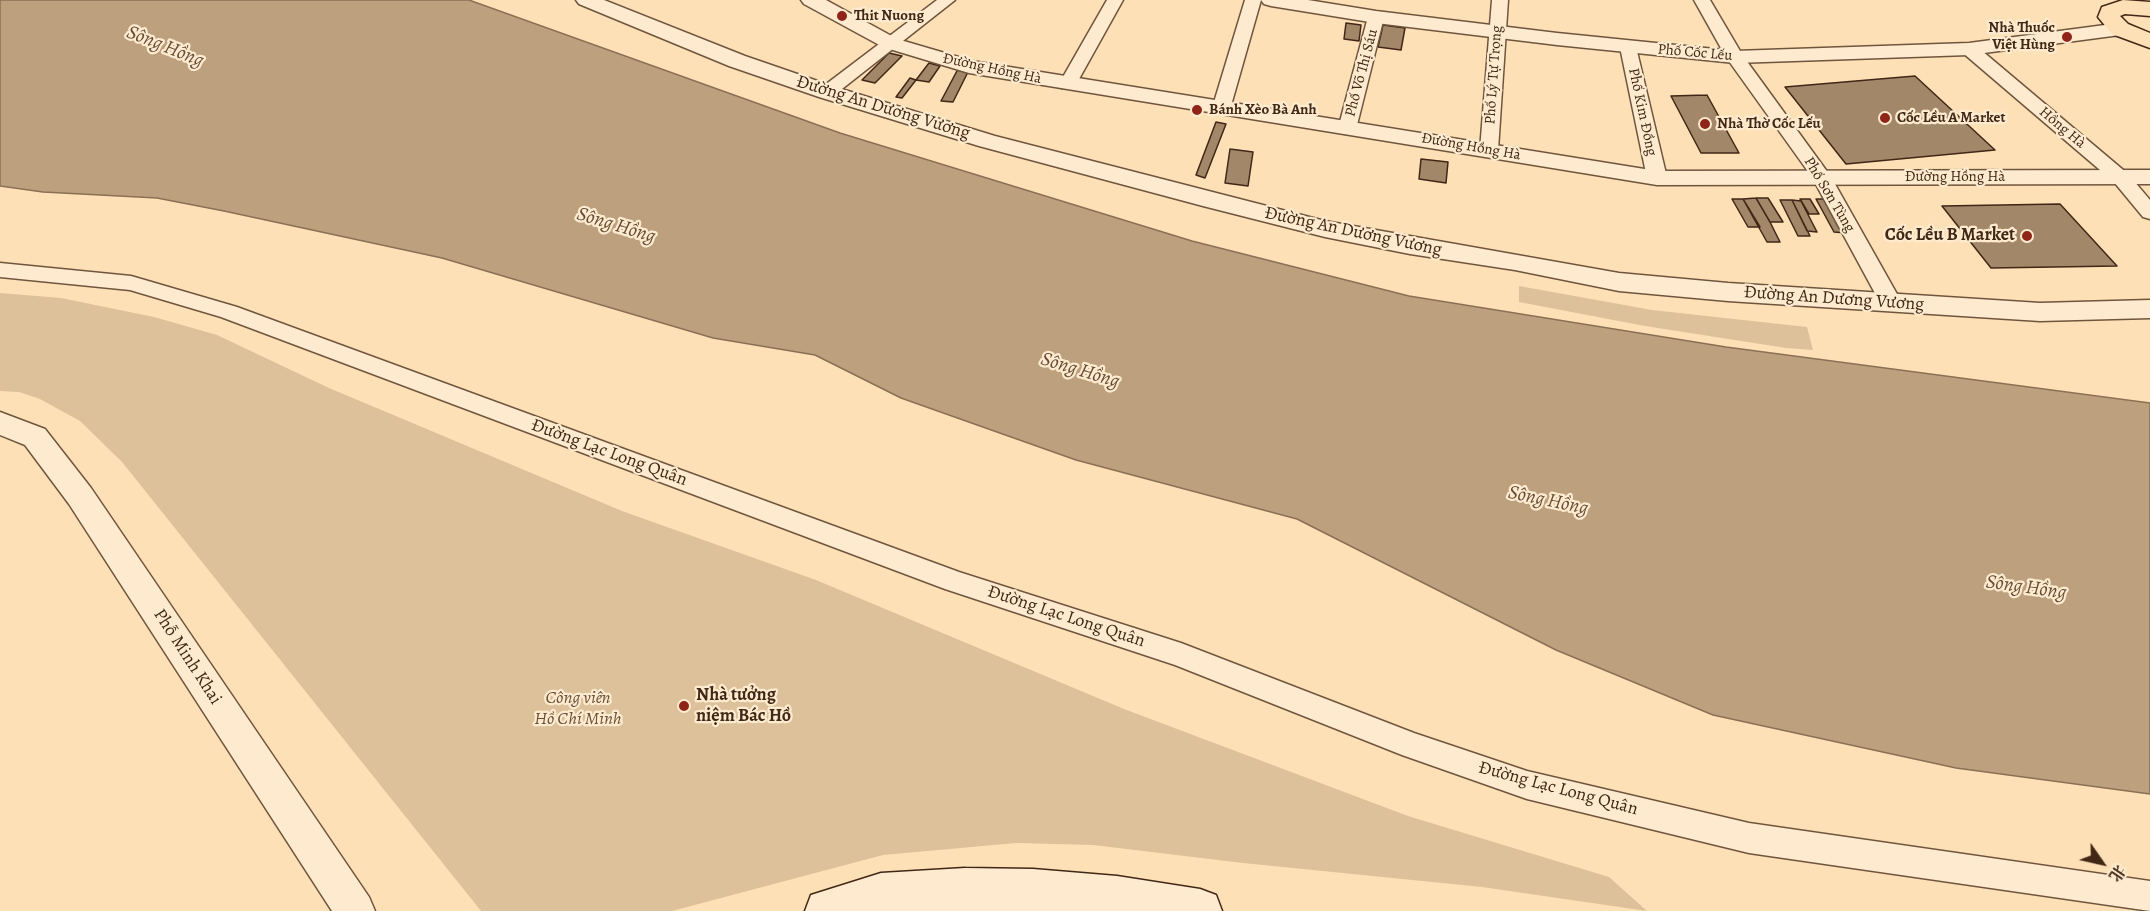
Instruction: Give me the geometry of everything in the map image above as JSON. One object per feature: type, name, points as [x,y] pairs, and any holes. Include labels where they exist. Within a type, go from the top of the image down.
[{"type":"main road","points":[[2121,10],[2150,41]]},
{"type":"main road","points":[[827,911],[881,895],[965,890],[1033,891],[1117,898],[1200,911]]},
{"type":"street","name":"Đường An Dương Vương","points":[[586,0],[736,61],[827,92],[1105,174],[1325,229],[1619,282],[1728,292],[2040,312],[2150,309]]},
{"type":"street","name":"Đường Hồng Hà","points":[[811,0],[890,42],[969,67],[1657,178],[2150,177]]},
{"type":"street","points":[[827,92],[946,0]]},
{"type":"street","points":[[1068,84],[1115,0]]},
{"type":"street","points":[[1221,109],[1253,0]]},
{"type":"street","name":"Phố Cốc Lếu","points":[[1271,0],[1496,32],[1736,57],[1969,49],[2121,10]]},
{"type":"street","name":"Phố Lý Tự Trọng","points":[[1489,150],[1500,0]]},
{"type":"street","name":"Phố Sơn Tùng","points":[[1702,0],[1736,57],[1821,177],[1891,303]]},
{"type":"street","name":"Phố Võ Thị Sáu","points":[[1347,129],[1376,16]]},
{"type":"street","name":"Phố Kim Đồng","points":[[1628,47],[1657,178]]},
{"type":"street","name":"Hồng Hà","points":[[1969,49],[2121,178],[2150,213]]},
{"type":"street","name":"Đường Lạc Long Quân","points":[[0,270],[131,284],[229,312],[954,581],[1181,655],[1412,746],[1527,784],[1749,838],[2150,897]]},
{"type":"street","name":"Phỗ Minh Khai","points":[[0,423],[35,437],[80,496],[355,911]]},
{"type":"green space","points":[[1519,286],[1652,310],[1807,327],[1813,350],[1786,348],[1645,326],[1519,302]]},
{"type":"green space","name":"Công viên Hồ Chí Minh","points":[[0,293],[61,298],[154,317],[217,335],[329,388],[622,511],[816,580],[1124,709],[1408,816],[1609,877],[1647,911],[1482,887],[1093,845],[1016,843],[883,855],[672,911],[481,911],[122,462],[80,421],[40,399],[19,392],[0,391]]},
{"type":"water","name":"Sông Hồng","points":[[0,0],[469,0],[840,133],[1192,241],[1409,296],[1726,347],[2150,403],[2150,794],[1956,768],[1713,715],[1556,650],[1297,519],[1076,460],[901,398],[815,355],[713,338],[442,258],[224,211],[157,198],[43,192],[0,186]]},
{"type":"building","points":[[1346,23],[1361,25],[1359,41],[1344,39]]},
{"type":"building","points":[[1383,25],[1405,28],[1401,50],[1378,47]]},
{"type":"building","points":[[889,53],[902,56],[875,83],[862,80]]},
{"type":"building","points":[[929,63],[940,66],[929,82],[916,80]]},
{"type":"building","points":[[958,69],[969,70],[953,102],[941,101]]},
{"type":"building","name":"Cốc Lều A Market","points":[[1915,76],[1995,150],[1846,164],[1785,87]]},
{"type":"building","points":[[910,78],[916,80],[902,98],[896,97]]},
{"type":"building","name":"Nhà Thờ Cốc Lếu","points":[[1707,95],[1739,153],[1701,153],[1671,96]]},
{"type":"building","points":[[1216,122],[1226,124],[1205,178],[1196,175]]},
{"type":"building","points":[[1230,149],[1253,152],[1248,186],[1225,183]]},
{"type":"building","points":[[1421,159],[1448,162],[1446,183],[1419,179]]},
{"type":"building","points":[[1756,198],[1768,198],[1783,222],[1770,222]]},
{"type":"building","points":[[1756,198],[1780,242],[1767,242],[1743,199]]},
{"type":"building","points":[[1732,199],[1743,199],[1760,227],[1748,227]]},
{"type":"building","points":[[1800,199],[1810,199],[1819,214],[1809,214]]},
{"type":"building","points":[[1816,199],[1828,199],[1846,233],[1834,232]]},
{"type":"building","points":[[1780,200],[1792,200],[1810,236],[1798,236]]},
{"type":"building","points":[[1792,200],[1801,201],[1817,232],[1807,231]]},
{"type":"building","name":"Cốc Lều B Market","points":[[2060,204],[2117,266],[1991,268],[1942,206]]},
{"type":"place","name":"Thit Nuong","points":[[842,16]]},
{"type":"place","name":"Nhà Thuốc Việt Hùng","points":[[2067,37]]},
{"type":"place","name":"Bánh Xèo Bà Anh","points":[[1197,110]]},
{"type":"place","name":"Cốc Lều A Market","points":[[1885,118]]},
{"type":"place","name":"Nhà Thờ Cốc Lếu","points":[[1705,124]]},
{"type":"place","name":"Cốc Lều B Market","points":[[2027,236]]},
{"type":"place","name":"Nhà tưởng niệm Bác Hồ","points":[[684,706]]}]
